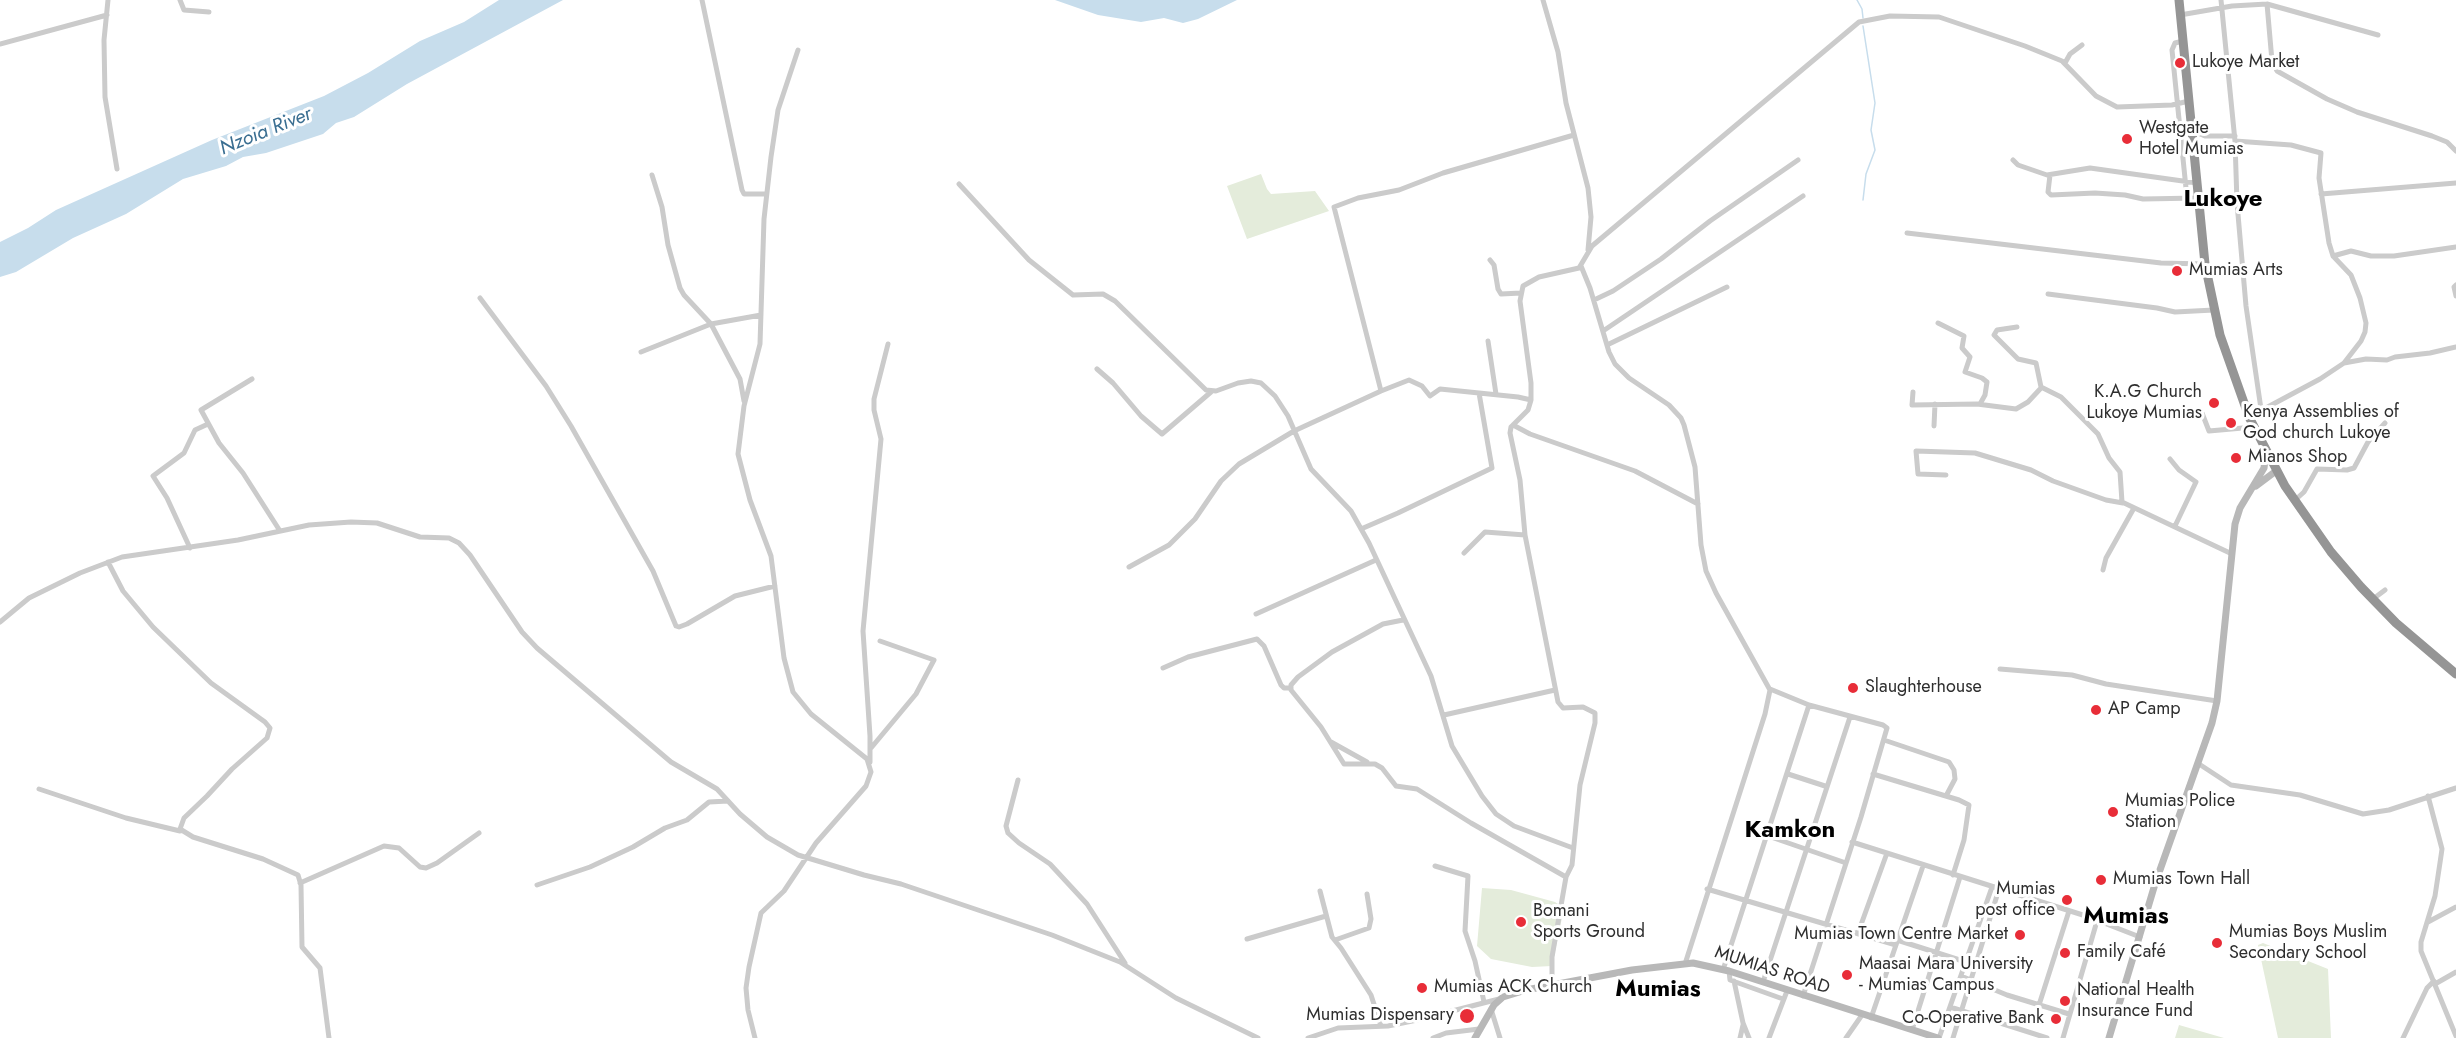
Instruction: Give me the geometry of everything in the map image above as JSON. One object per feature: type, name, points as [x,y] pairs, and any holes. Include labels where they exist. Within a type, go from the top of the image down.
[{"type":"highway","points":[[2179,0],[2205,264],[2214,310],[2229,365],[2249,417],[2294,501],[2331,552],[2410,636],[2456,674]]},
{"type":"street","points":[[108,0],[104,40],[105,97],[117,169]]},
{"type":"street","points":[[180,0],[184,10],[209,12]]},
{"type":"street","points":[[702,0],[742,192],[766,194]]},
{"type":"street","points":[[1543,0],[1558,52],[1566,103],[1590,198],[1591,217],[1588,250],[1581,267],[1575,271],[1548,274],[1531,280],[1523,286],[1521,320],[1530,372],[1531,400],[1528,410],[1513,425],[1510,436],[1520,480],[1525,535],[1558,702],[1563,708],[1583,707],[1594,713],[1595,723],[1580,784],[1572,865],[1566,877],[1552,957],[1551,986]]},
{"type":"street","points":[[2221,0],[2235,138],[2237,203],[2246,306],[2261,410]]},
{"type":"street","points":[[2180,15],[2267,4],[2378,35]]},
{"type":"street","points":[[2267,4],[2272,61],[2277,71],[2327,99],[2357,112],[2447,142],[2456,151]]},
{"type":"street","points":[[0,44],[107,15]]},
{"type":"street","points":[[1588,250],[1859,22],[1890,16],[1939,16],[2025,46],[2065,63],[2096,96],[2117,106],[2126,108],[2189,105]]},
{"type":"street","points":[[2183,41],[2172,46],[2173,77],[2181,128],[2187,198]]},
{"type":"street","points":[[2065,63],[2070,54],[2082,45]]},
{"type":"street","points":[[798,50],[778,110],[766,194],[759,355],[744,406],[738,454],[750,500],[771,556],[784,658],[796,696],[811,714],[870,762]]},
{"type":"street","points":[[2173,77],[2186,74]]},
{"type":"street","points":[[2181,128],[2192,129],[2205,136],[2291,145],[2319,151],[2322,154],[2319,168],[2327,237],[2333,256],[2351,275],[2366,320],[2363,337],[2344,363],[2320,379],[2249,417]]},
{"type":"street","points":[[1381,391],[1334,207],[1358,198],[1399,190],[1443,173],[1574,135]]},
{"type":"street","points":[[2182,143],[2193,143]]},
{"type":"street","points":[[1594,300],[1661,259],[1710,221],[1798,160]]},
{"type":"street","points":[[2013,160],[2018,165],[2050,175],[2090,168],[2197,183]]},
{"type":"street","points":[[2184,162],[2195,161]]},
{"type":"street","points":[[652,175],[662,207],[668,245],[680,288],[711,324],[740,379],[744,406]]},
{"type":"street","points":[[2050,175],[2048,192],[2051,195],[2102,194],[2143,198],[2198,198]]},
{"type":"street","points":[[2321,194],[2456,182]]},
{"type":"street","points":[[959,184],[1018,249],[1065,289],[1073,295],[1100,293],[1110,297],[1132,316],[1202,388],[1211,392]]},
{"type":"street","points":[[1604,331],[1803,196]]},
{"type":"street","points":[[1907,233],[2161,263],[2205,264]]},
{"type":"street","points":[[2333,256],[2351,250],[2371,256],[2394,256],[2456,247]]},
{"type":"street","points":[[1490,260],[1494,265],[1501,294],[1521,293]]},
{"type":"street","points":[[1581,267],[1594,300],[1611,359],[1621,371],[1669,405],[1681,418],[1695,467],[1702,553],[1710,581],[1770,689],[1809,705],[1884,725],[1887,730],[1803,996]]},
{"type":"street","points":[[2456,285],[2454,287],[2456,296]]},
{"type":"street","points":[[1607,345],[1727,287]]},
{"type":"street","points":[[2048,294],[2175,312],[2214,310]]},
{"type":"street","points":[[480,298],[546,386],[571,426],[653,571],[676,626],[687,624],[735,596],[775,586]]},
{"type":"street","points":[[641,352],[711,324],[761,315]]},
{"type":"street","points":[[1938,323],[1964,336],[1962,349],[1970,357],[1965,372],[1987,382],[1985,395],[1980,404]]},
{"type":"street","points":[[2017,327],[1999,329],[1994,335],[2019,360],[2036,363],[2041,388]]},
{"type":"street","points":[[1488,341],[1496,394]]},
{"type":"street","points":[[755,1038],[748,1010],[746,988],[760,915],[784,891],[806,857],[870,779],[871,748],[862,632],[881,439],[874,410],[874,399],[888,344]]},
{"type":"street","points":[[2344,363],[2366,359],[2387,360],[2398,356],[2430,353],[2456,347]]},
{"type":"street","points":[[1097,369],[1113,383],[1147,422],[1162,434],[1211,392],[1246,381],[1261,383],[1282,404],[1311,469],[1351,511],[1361,529],[1431,676],[1452,746],[1461,765],[1496,813],[1514,826],[1573,848]]},
{"type":"street","points":[[252,379],[202,408],[208,424],[280,531]]},
{"type":"street","points":[[1129,567],[1169,545],[1196,519],[1221,481],[1239,464],[1294,431],[1381,391],[1410,380],[1422,386],[1430,396],[1440,389],[1531,400]]},
{"type":"street","points":[[1913,392],[1912,405],[1980,404],[2019,409],[2041,388]]},
{"type":"street","points":[[2041,388],[2061,398],[2098,434],[2109,458],[2120,472],[2123,503]]},
{"type":"street","points":[[1361,529],[1492,468],[1479,393]]},
{"type":"street","points":[[1934,426],[1935,404]]},
{"type":"street","points":[[2189,410],[2202,413],[2209,431],[2254,428]]},
{"type":"street","points":[[2294,501],[2304,492],[2317,469],[2347,470],[2354,468],[2368,442],[2385,423]]},
{"type":"street","points":[[190,548],[167,498],[153,476],[183,453],[195,430],[208,424]]},
{"type":"street","points":[[1513,425],[1530,435],[1635,471],[1698,504]]},
{"type":"street","points":[[1946,475],[1918,474],[1916,451],[1975,453],[2031,470],[2050,480],[2106,500],[2123,503],[2232,554]]},
{"type":"street","points":[[2109,1038],[2157,878],[2199,764],[2217,701],[2237,516],[2264,468],[2266,452]]},
{"type":"street","points":[[2170,459],[2179,470],[2196,482],[2175,526]]},
{"type":"street","points":[[2252,489],[2276,471]]},
{"type":"street","points":[[2103,570],[2106,558],[2134,508]]},
{"type":"street","points":[[0,622],[29,598],[80,573],[130,556],[190,548],[316,524],[364,522],[420,537],[445,537],[455,541],[470,555],[522,632],[537,648],[660,754],[690,775],[717,789],[740,814],[767,837],[806,857],[901,884],[1052,935],[1126,964],[1176,998],[1258,1038]]},
{"type":"street","points":[[1464,553],[1485,532],[1525,535]]},
{"type":"street","points":[[1256,614],[1376,561]]},
{"type":"street","points":[[108,562],[123,591],[153,627],[211,683],[270,728],[267,738],[183,818],[180,831]]},
{"type":"street","points":[[2373,599],[2385,590]]},
{"type":"street","points":[[1290,688],[1293,681],[1332,652],[1376,627],[1404,620]]},
{"type":"street","points":[[1163,668],[1188,657],[1257,639],[1264,646],[1282,687],[1290,688],[1330,741],[1344,764],[1368,762]]},
{"type":"street","points":[[871,748],[916,694],[934,660],[880,641]]},
{"type":"street","points":[[2000,669],[2072,675],[2106,684],[2217,701]]},
{"type":"street","points":[[1685,964],[1707,889],[1765,714],[1770,689]]},
{"type":"street","points":[[1444,715],[1555,690]]},
{"type":"street","points":[[1783,999],[1734,981],[1729,978],[1726,970],[1746,900],[1809,705]]},
{"type":"street","points":[[1763,982],[1825,786],[1850,717]]},
{"type":"street","points":[[1884,740],[1949,762],[1954,770],[1955,778],[1946,796]]},
{"type":"street","points":[[1330,741],[1382,768],[1396,786],[1418,789],[1471,823],[1566,877]]},
{"type":"street","points":[[2199,764],[2231,785],[2300,795],[2363,814],[2389,810],[2456,788]]},
{"type":"street","points":[[1788,774],[1825,786]]},
{"type":"street","points":[[1873,774],[1963,801],[1970,807],[1964,840],[1953,875]]},
{"type":"street","points":[[1018,780],[1006,826],[1008,833],[1018,843],[1050,864],[1087,904],[1126,964]]},
{"type":"street","points":[[39,789],[126,818],[180,831],[296,873],[300,883],[302,947],[320,968],[329,1038]]},
{"type":"street","points":[[2428,796],[2442,849],[2435,896],[2421,942],[2421,951],[2456,1036]]},
{"type":"street","points":[[537,885],[581,870],[633,847],[652,835],[687,820],[710,802],[728,801]]},
{"type":"street","points":[[300,883],[384,846],[401,849],[420,867],[426,868],[437,863],[479,833]]},
{"type":"street","points":[[1768,836],[1846,863]]},
{"type":"street","points":[[1852,843],[2069,911],[2140,937]]},
{"type":"street","points":[[1858,933],[1887,854]]},
{"type":"street","points":[[1435,866],[1468,876],[1465,931],[1475,961],[1484,1002]]},
{"type":"street","points":[[1871,1018],[1923,866]]},
{"type":"street","points":[[1912,1030],[1960,877]]},
{"type":"street","points":[[1938,1038],[1996,888]]},
{"type":"street","points":[[1953,1038],[1996,888]]},
{"type":"street","points":[[1707,889],[1966,962]]},
{"type":"street","points":[[1320,891],[1335,940],[1371,995],[1381,1026]]},
{"type":"street","points":[[1335,940],[1370,928],[1368,894]]},
{"type":"street","points":[[2428,922],[2456,908]]},
{"type":"street","points":[[2039,1005],[2069,911]]},
{"type":"street","points":[[1247,939],[1326,916]]},
{"type":"street","points":[[2063,1038],[2097,921]]},
{"type":"street","name":"MUMIAS ROAD","points":[[1499,999],[1526,990],[1648,967],[1704,964],[1938,1038]]},
{"type":"street","points":[[2403,1038],[2427,988],[2456,972]]},
{"type":"street","points":[[1961,976],[2069,1014]]},
{"type":"street","points":[[1734,981],[1743,1023],[1749,1038]]},
{"type":"street","points":[[1768,1038],[1787,991]]},
{"type":"street","points":[[1308,1038],[1338,1028],[1381,1026],[1417,1020],[1499,999]]},
{"type":"street","points":[[1475,1038],[1499,999]]},
{"type":"street","points":[[1950,1007],[2047,1038]]},
{"type":"street","points":[[1491,1009],[1500,1038]]},
{"type":"street","points":[[1846,1038],[1862,1015]]},
{"type":"street","points":[[1740,1038],[1743,1023]]},
{"type":"street","points":[[1432,1038],[1446,1032],[1479,1029]]},
{"type":"green space","points":[[1261,174],[1271,194],[1315,191],[1329,211],[1247,239],[1227,186]]},
{"type":"green space","name":"Bomani Sports Ground","points":[[1482,888],[1511,890],[1555,902],[1564,908],[1552,966],[1532,967],[1491,959],[1477,946]]},
{"type":"green space","points":[[2263,943],[2328,969],[2331,1038],[2278,1038],[2258,945]]},
{"type":"green space","points":[[2179,1025],[2224,1038],[2175,1038]]},
{"type":"water","name":"Nzoia River","points":[[499,0],[563,0],[407,84],[354,117],[336,123],[323,134],[266,153],[243,157],[226,166],[183,179],[126,214],[73,238],[16,272],[0,277],[0,242],[56,210],[212,140],[324,96],[368,73],[420,41],[464,22]]},
{"type":"water","points":[[1055,0],[1237,0],[1198,19],[1183,23],[1164,18],[1141,22],[1098,15]]},
{"type":"waterway","points":[[1857,0],[1862,9],[1863,18]]},
{"type":"waterway","points":[[1863,26],[1875,103],[1871,130],[1875,150],[1866,174],[1863,200]]},
{"type":"place","name":"Lukoye Market","points":[[2180,63]]},
{"type":"place","name":"Westgate Hotel Mumias","points":[[2127,139]]},
{"type":"place","name":"Mumias Arts","points":[[2177,271]]},
{"type":"place","name":"K.A.G Church Lukoye Mumias","points":[[2214,403]]},
{"type":"place","name":"Kenya Assemblies of God church Lukoye","points":[[2231,423]]},
{"type":"place","name":"Mianos Shop","points":[[2236,458]]},
{"type":"place","name":"Slaughterhouse","points":[[1853,688]]},
{"type":"place","name":"AP Camp","points":[[2096,710]]},
{"type":"place","name":"Mumias Police Station","points":[[2113,812]]},
{"type":"place","name":"Mumias Town Hall","points":[[2101,880]]},
{"type":"place","name":"Mumias post office","points":[[2067,900]]},
{"type":"place","name":"Bomani Sports Ground","points":[[1521,922]]},
{"type":"place","name":"Mumias Town Centre Market","points":[[2020,935]]},
{"type":"place","name":"Mumias Boys Muslim Secondary School","points":[[2217,943]]},
{"type":"place","name":"Family Café","points":[[2065,953]]},
{"type":"place","name":"Maasai Mara University - Mumias Campus","points":[[1847,975]]},
{"type":"place","name":"Mumias ACK Church","points":[[1422,988]]},
{"type":"place","name":"National Health Insurance Fund","points":[[2065,1001]]},
{"type":"place","name":"Mumias Dispensary","points":[[1467,1016]]},
{"type":"place","name":"Co-Operative Bank","points":[[2056,1019]]},
{"type":"district","name":"Lukoye","points":[[2223,200]]},
{"type":"district","name":"Kamkon","points":[[1790,831]]},
{"type":"district","name":"Mumias","points":[[2126,917]]},
{"type":"district","name":"Mumias","points":[[1658,990]]}]
